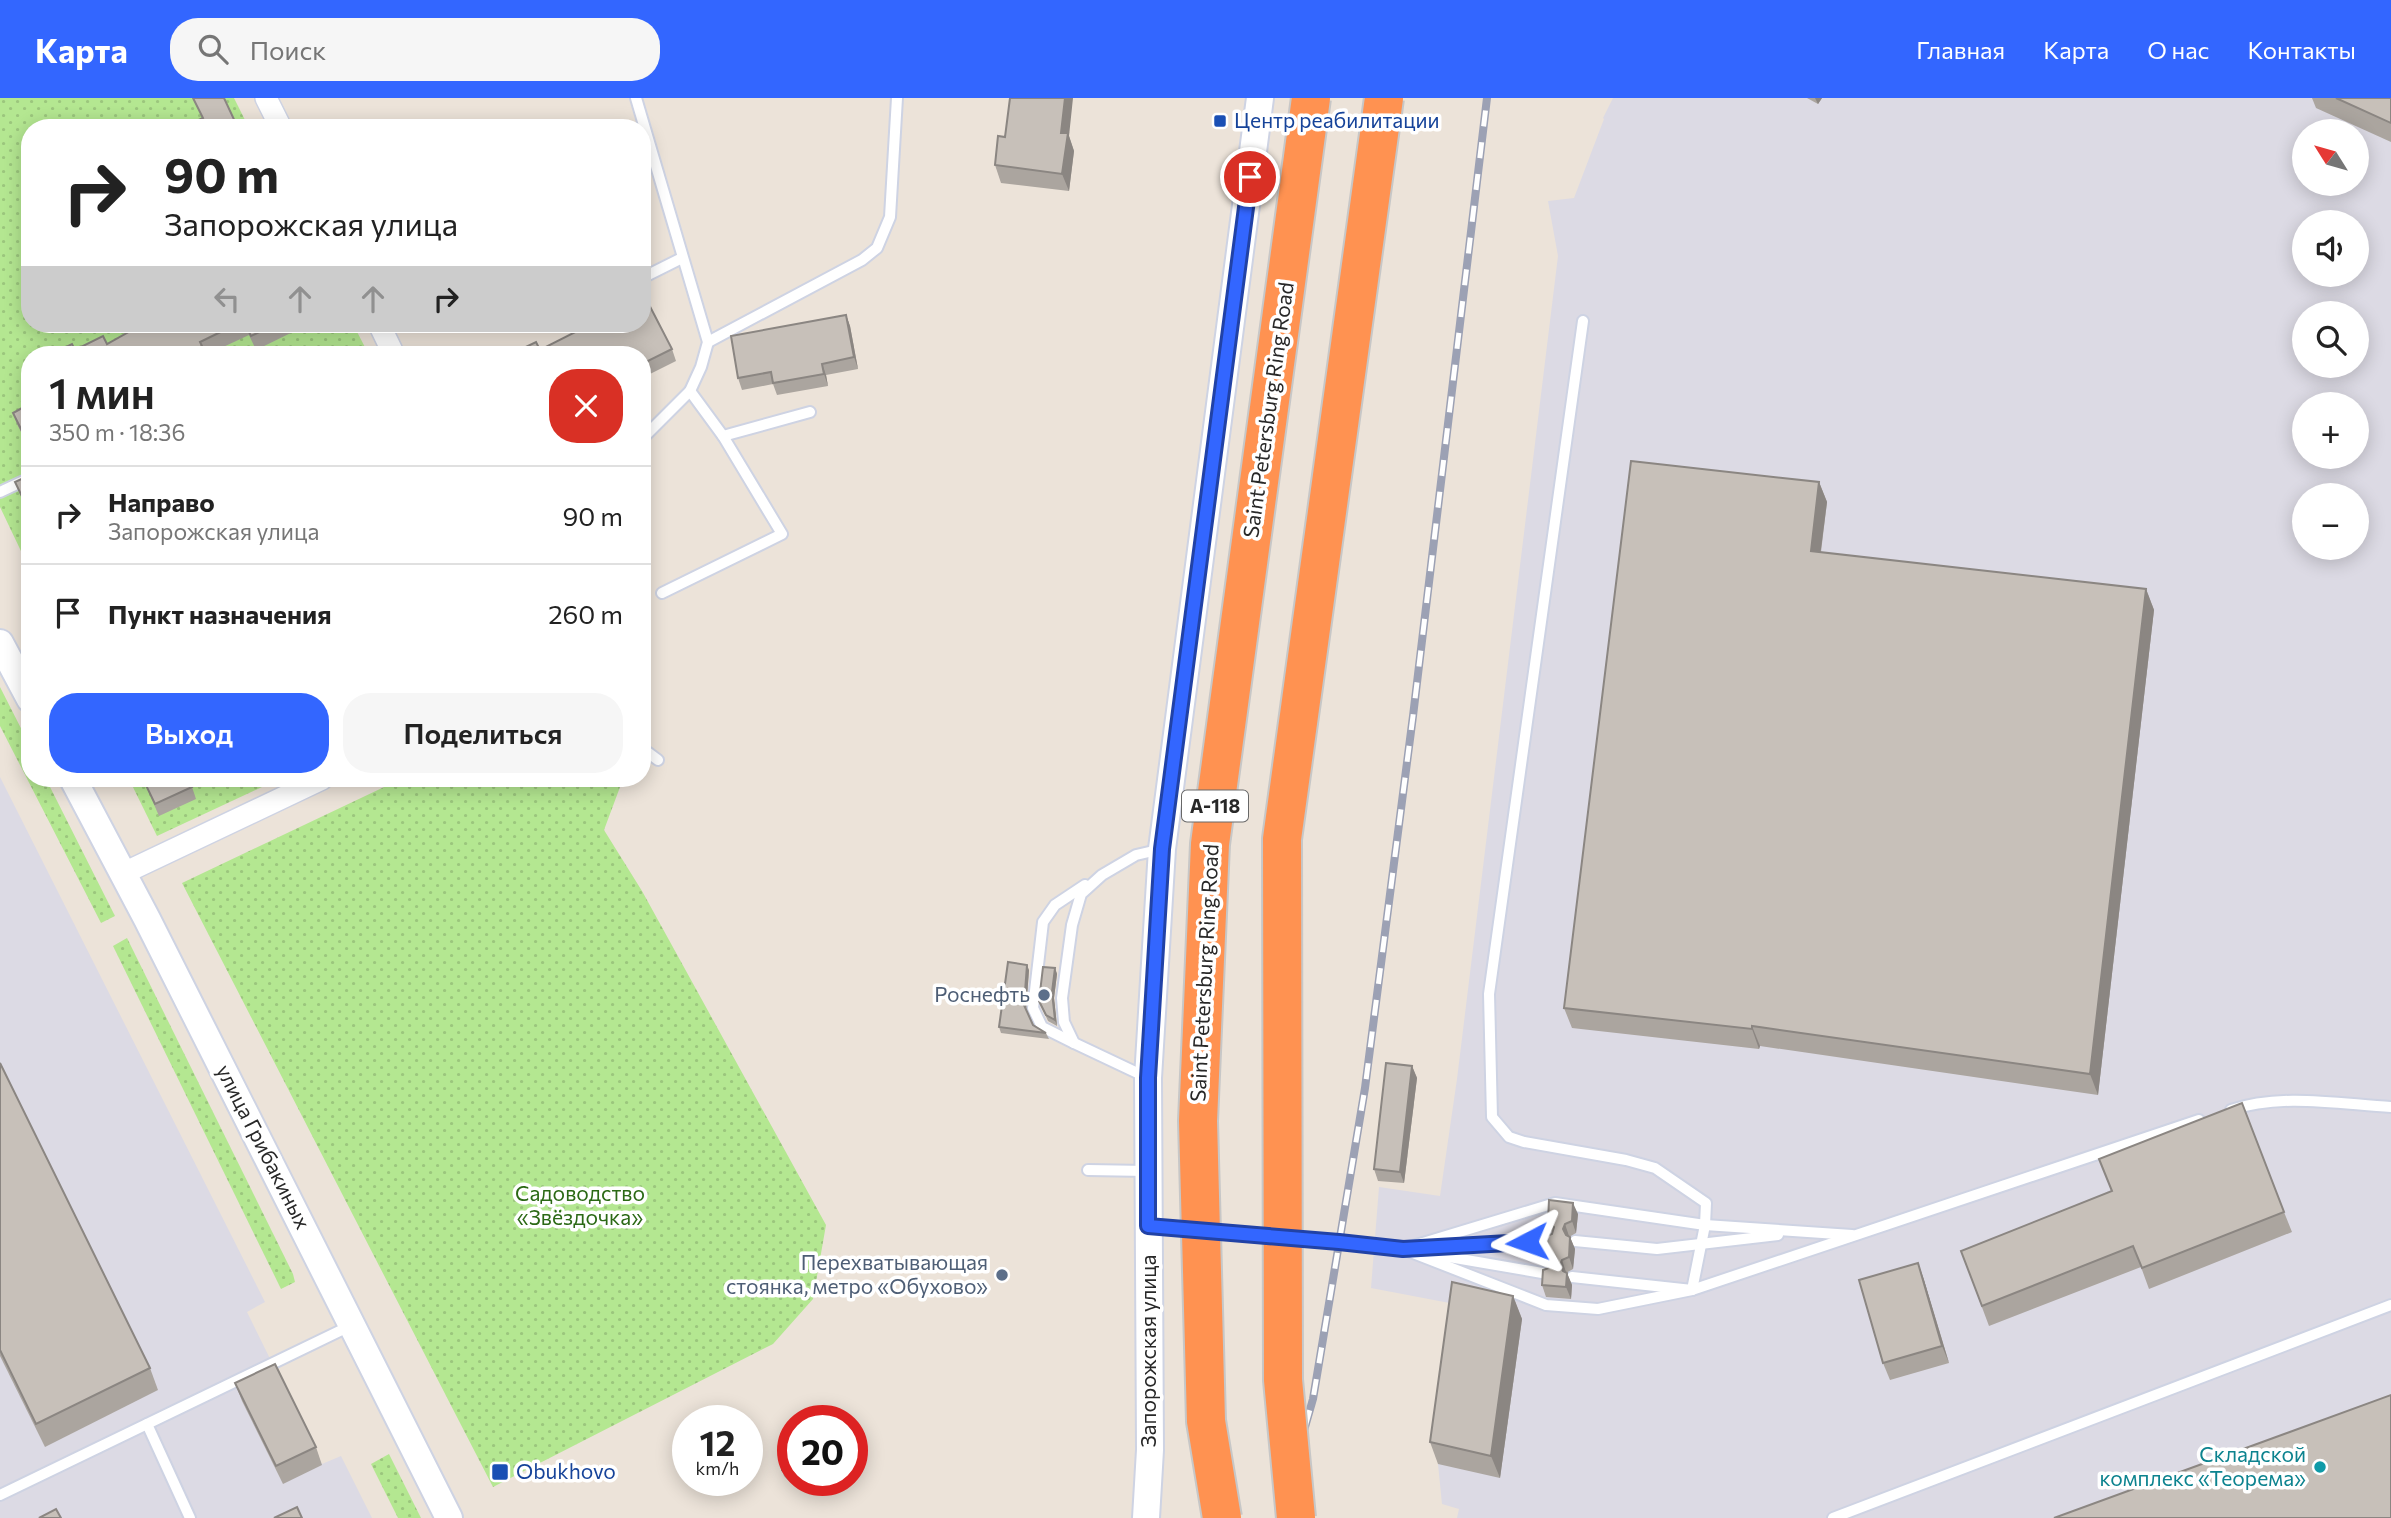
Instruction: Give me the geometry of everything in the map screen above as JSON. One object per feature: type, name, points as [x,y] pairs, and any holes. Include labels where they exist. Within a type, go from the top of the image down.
[{"type":"highway","name":"Saint Petersburg Ring Road","points":[[1222,1518],[1206,1422],[1198,1121],[1210,844],[1311,98]]},
{"type":"highway","points":[[1296,1518],[1283,1380],[1282,839],[1384,98]]},
{"type":"street","points":[[266,98],[276,119]]},
{"type":"street","name":"Запорожская улица","points":[[1146,1518],[1150,1450],[1148,1078],[1162,849],[1260,98]]},
{"type":"street","points":[[0,643],[21,682]]},
{"type":"street","name":"улица Грибакиных","points":[[77,787],[124,873],[449,1518]]},
{"type":"street","points":[[124,873],[304,787]]},
{"type":"lane","points":[[636,98],[642,119]]},
{"type":"lane","points":[[708,342],[862,260],[877,248],[891,217],[897,98]]},
{"type":"lane","points":[[651,150],[708,342],[690,391],[651,430]]},
{"type":"lane","points":[[651,273],[682,257]]},
{"type":"lane","points":[[1583,321],[1489,994],[1492,1117],[1508,1137],[1655,1168],[1706,1203],[1705,1225],[1692,1290]]},
{"type":"lane","points":[[662,593],[782,534],[723,436],[690,391]]},
{"type":"lane","points":[[723,436],[810,411]]},
{"type":"lane","points":[[0,492],[21,482]]},
{"type":"lane","points":[[651,755],[658,760]]},
{"type":"lane","points":[[1148,1078],[1042,1027],[1032,1008],[1043,922],[1055,905],[1136,855],[1162,849]]},
{"type":"lane","points":[[1074,1043],[1064,1022],[1062,998],[1072,925],[1081,894],[1102,875]]},
{"type":"lane","points":[[2218,1114],[2244,1105],[2276,1101],[2391,1107]]},
{"type":"lane","points":[[1403,1249],[1546,1305],[1598,1309],[1692,1290],[2206,1118]]},
{"type":"lane","points":[[1088,1170],[1147,1171]]},
{"type":"lane","points":[[1403,1249],[1555,1203],[1705,1225],[1858,1236]]},
{"type":"lane","points":[[1148,1226],[1403,1249],[1548,1274]]},
{"type":"lane","points":[[1575,1241],[1657,1249],[1805,1232]]},
{"type":"lane","points":[[1403,1249],[1551,1240]]},
{"type":"lane","points":[[1572,1277],[1692,1290]]},
{"type":"lane","points":[[1833,1518],[2391,1305]]},
{"type":"lane","points":[[0,1495],[352,1324]]},
{"type":"lane","points":[[147,1424],[190,1518]]},
{"type":"shaded area","points":[[1613,98],[2391,98],[2391,1518],[1457,1518],[1459,1509],[1442,1504],[1438,1464],[1460,1305],[1371,1288],[1379,1187],[1440,1196],[1457,1079],[1558,256],[1548,201],[1574,198]]},
{"type":"shaded area","points":[[0,777],[265,1302],[247,1312],[322,1464],[341,1456],[372,1518],[0,1518]]},
{"type":"green space","points":[[0,98],[234,98],[244,119],[21,119],[21,333],[358,333],[364,346],[21,346],[21,551],[0,507]]},
{"type":"green space","points":[[0,687],[21,728],[21,767],[0,726]]},
{"type":"green space","points":[[31,787],[50,787],[115,916],[101,923]]},
{"type":"green space","points":[[133,787],[262,787],[157,836]]},
{"type":"green space","name":"Садоводство «Звёздочка»","points":[[384,787],[620,787],[604,830],[642,891],[826,1225],[813,1299],[773,1344],[493,1487],[182,883]]},
{"type":"green space","points":[[127,938],[293,1274],[295,1282],[281,1289],[113,946]]},
{"type":"green space","points":[[389,1454],[421,1518],[398,1518],[371,1464]]},
{"type":"building","points":[[193,98],[224,98],[234,119],[201,119],[203,118]]},
{"type":"building","points":[[1010,98],[1065,98],[1061,133],[1068,133],[1062,174],[995,165],[998,136],[1005,137]]},
{"type":"building","points":[[2336,98],[2391,98],[2391,123]]},
{"type":"building","points":[[651,308],[672,349],[651,360],[651,346],[548,346],[573,333],[651,333]]},
{"type":"building","points":[[846,315],[854,357],[822,364],[824,374],[773,383],[771,372],[738,378],[731,336]]},
{"type":"building","points":[[127,333],[218,333],[200,342],[202,346],[83,346],[103,336],[107,344]]},
{"type":"building","points":[[21,409],[21,429],[13,413]]},
{"type":"building","points":[[1631,461],[1819,482],[1811,551],[2146,589],[2090,1074],[1752,1026],[1752,1029],[1564,1008]]},
{"type":"building","points":[[21,479],[21,494],[15,482]]},
{"type":"building","points":[[147,787],[192,787],[155,804]]},
{"type":"building","points":[[1008,962],[1027,965],[1024,1005],[1033,1025],[1046,1033],[999,1027]]},
{"type":"building","points":[[1043,967],[1055,968],[1052,992],[1055,1020],[1046,1015],[1039,1001]]},
{"type":"building","points":[[0,1063],[150,1368],[36,1424],[0,1350]]},
{"type":"building","points":[[1386,1063],[1412,1066],[1400,1172],[1374,1169]]},
{"type":"building","points":[[2242,1103],[2284,1212],[2142,1268],[2133,1246],[1982,1306],[1961,1251],[2112,1191],[2099,1159]]},
{"type":"building","points":[[1549,1200],[1573,1203],[1572,1221],[1565,1224],[1563,1229],[1570,1237],[1569,1257],[1562,1260],[1560,1265],[1567,1273],[1566,1287],[1542,1285],[1543,1270],[1549,1268],[1552,1263],[1545,1254],[1546,1236],[1552,1234],[1554,1227],[1548,1221]]},
{"type":"building","points":[[1918,1263],[1942,1346],[1883,1363],[1859,1280]]},
{"type":"building","points":[[1452,1282],[1513,1296],[1491,1456],[1430,1442]]},
{"type":"building","points":[[275,1364],[316,1447],[276,1466],[235,1383]]},
{"type":"building","name":"Складской комплекс «Теорема»","points":[[2391,1395],[2391,1518],[2054,1518]]},
{"type":"building","points":[[297,1507],[302,1518],[274,1518]]},
{"type":"building","points":[[56,1509],[61,1518],[39,1518]]},
{"type":"railway","points":[[1279,1518],[1313,1399],[1365,1088],[1413,716],[1487,98]]},
{"type":"place","name":"Центр реабилитации","points":[[1220,121]]},
{"type":"place","name":"Роснефть","points":[[1044,995]]},
{"type":"place","name":"Перехватывающая стоянка, метро «Обухово»","points":[[1002,1275]]},
{"type":"place","name":"Складской комплекс «Теорема»","points":[[2320,1467]]},
{"type":"place","name":"Obukhovo","points":[[500,1472]]},
{"type":"route","points":[[1250,177],[1162,849],[1148,1078],[1148,1226],[1403,1249],[1527,1242]]}]
